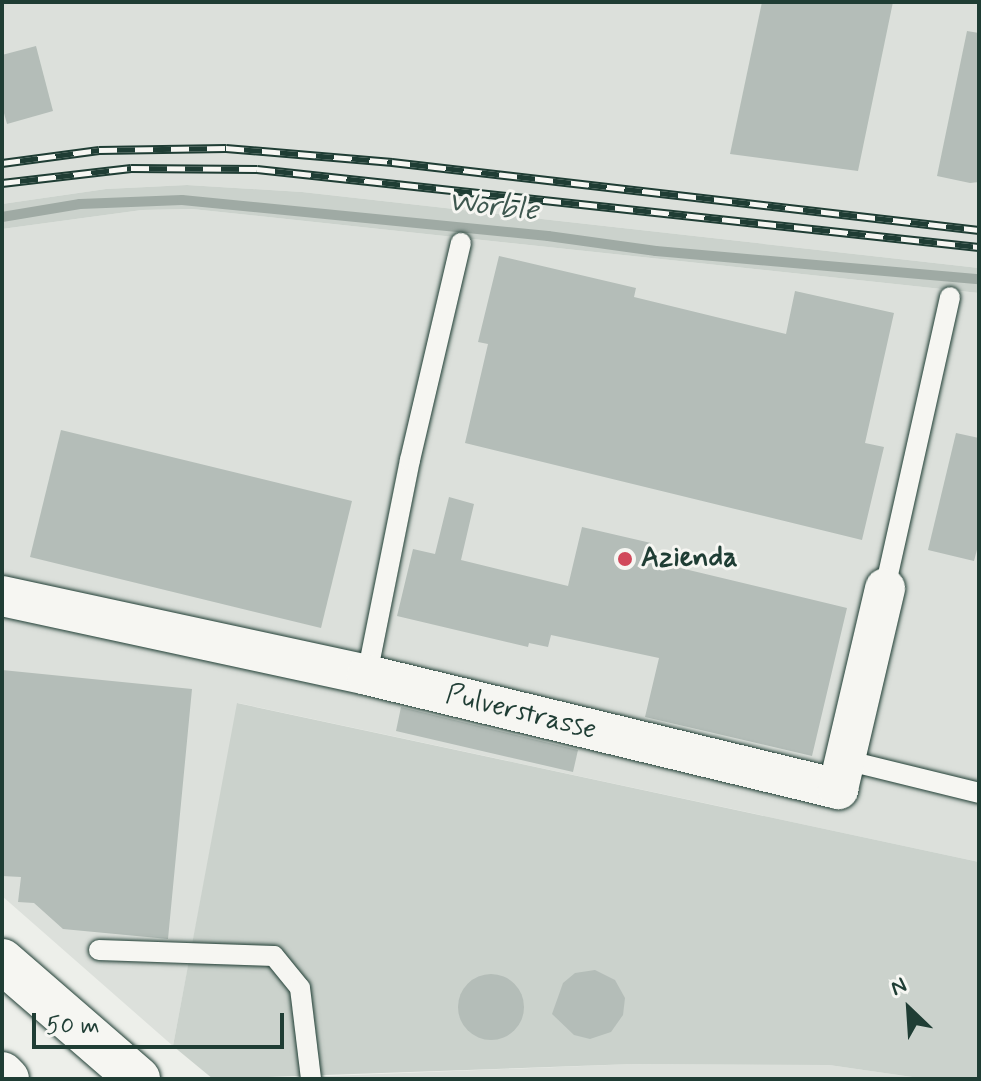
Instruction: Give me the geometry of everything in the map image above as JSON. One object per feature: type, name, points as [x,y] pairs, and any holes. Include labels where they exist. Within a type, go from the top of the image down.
[{"type":"highway","points":[[2,961],[138,1079]]},
{"type":"highway","points":[[2,1074],[7,1079]]},
{"type":"street","name":"Pulverstrasse","points":[[2,596],[367,675],[838,789],[885,588]]},
{"type":"lane","points":[[367,675],[410,460],[461,243]]},
{"type":"lane","points":[[885,588],[950,297]]},
{"type":"lane","points":[[845,760],[979,793]]},
{"type":"lane","points":[[99,950],[274,956],[300,988],[311,1079]]},
{"type":"shaded area","points":[[2,2],[979,2],[979,268],[302,192],[187,185],[106,189],[2,204]]},
{"type":"shaded area","points":[[187,185],[302,192],[979,268],[979,293],[192,209],[142,210],[2,229],[2,204],[106,189]]},
{"type":"shaded area","points":[[192,209],[979,293],[979,862],[238,703],[173,1046],[2,896],[2,229],[142,210]]},
{"type":"shaded area","points":[[237,703],[979,862],[979,1079],[926,1079],[829,1065],[633,1064],[213,1079],[173,1046]]},
{"type":"shaded area","points":[[633,1064],[829,1065],[926,1079],[254,1079]]},
{"type":"building","points":[[762,2],[893,2],[858,171],[730,154]]},
{"type":"building","points":[[967,31],[979,33],[979,182],[970,183],[937,176]]},
{"type":"building","points":[[36,46],[53,111],[7,124],[2,106],[2,55]]},
{"type":"building","points":[[499,256],[636,288],[634,297],[786,334],[795,291],[894,313],[865,443],[884,447],[862,540],[465,443],[488,344],[478,342]]},
{"type":"building","points":[[61,430],[352,501],[321,628],[30,557]]},
{"type":"building","points":[[956,433],[979,438],[979,542],[974,561],[928,550]]},
{"type":"building","points":[[449,497],[474,504],[461,560],[568,586],[582,527],[651,543],[647,560],[847,608],[812,756],[645,717],[659,658],[551,635],[548,647],[529,643],[528,647],[397,616],[413,549],[435,554]]},
{"type":"building","points":[[2,670],[192,689],[168,939],[63,929],[34,903],[18,902],[21,877],[2,876]]},
{"type":"building","points":[[401,707],[578,750],[573,772],[396,731]]},
{"type":"building","points":[[595,970],[615,980],[625,998],[623,1015],[611,1032],[590,1039],[574,1035],[552,1014],[563,983],[575,973]]},
{"type":"building","points":[[491,974],[504,977],[514,984],[521,994],[524,1007],[521,1020],[514,1030],[504,1037],[491,1040],[478,1037],[468,1030],[461,1020],[458,1007],[461,994],[468,984],[478,977]]},
{"type":"waterway","name":"Worble","points":[[2,217],[80,204],[182,200],[548,236],[656,251],[979,279]]},
{"type":"railway","points":[[2,163],[99,150],[226,148],[392,162],[979,230]]},
{"type":"railway","points":[[2,183],[131,168],[257,169],[979,247]]},
{"type":"place","name":"Azienda","points":[[625,559]]}]
